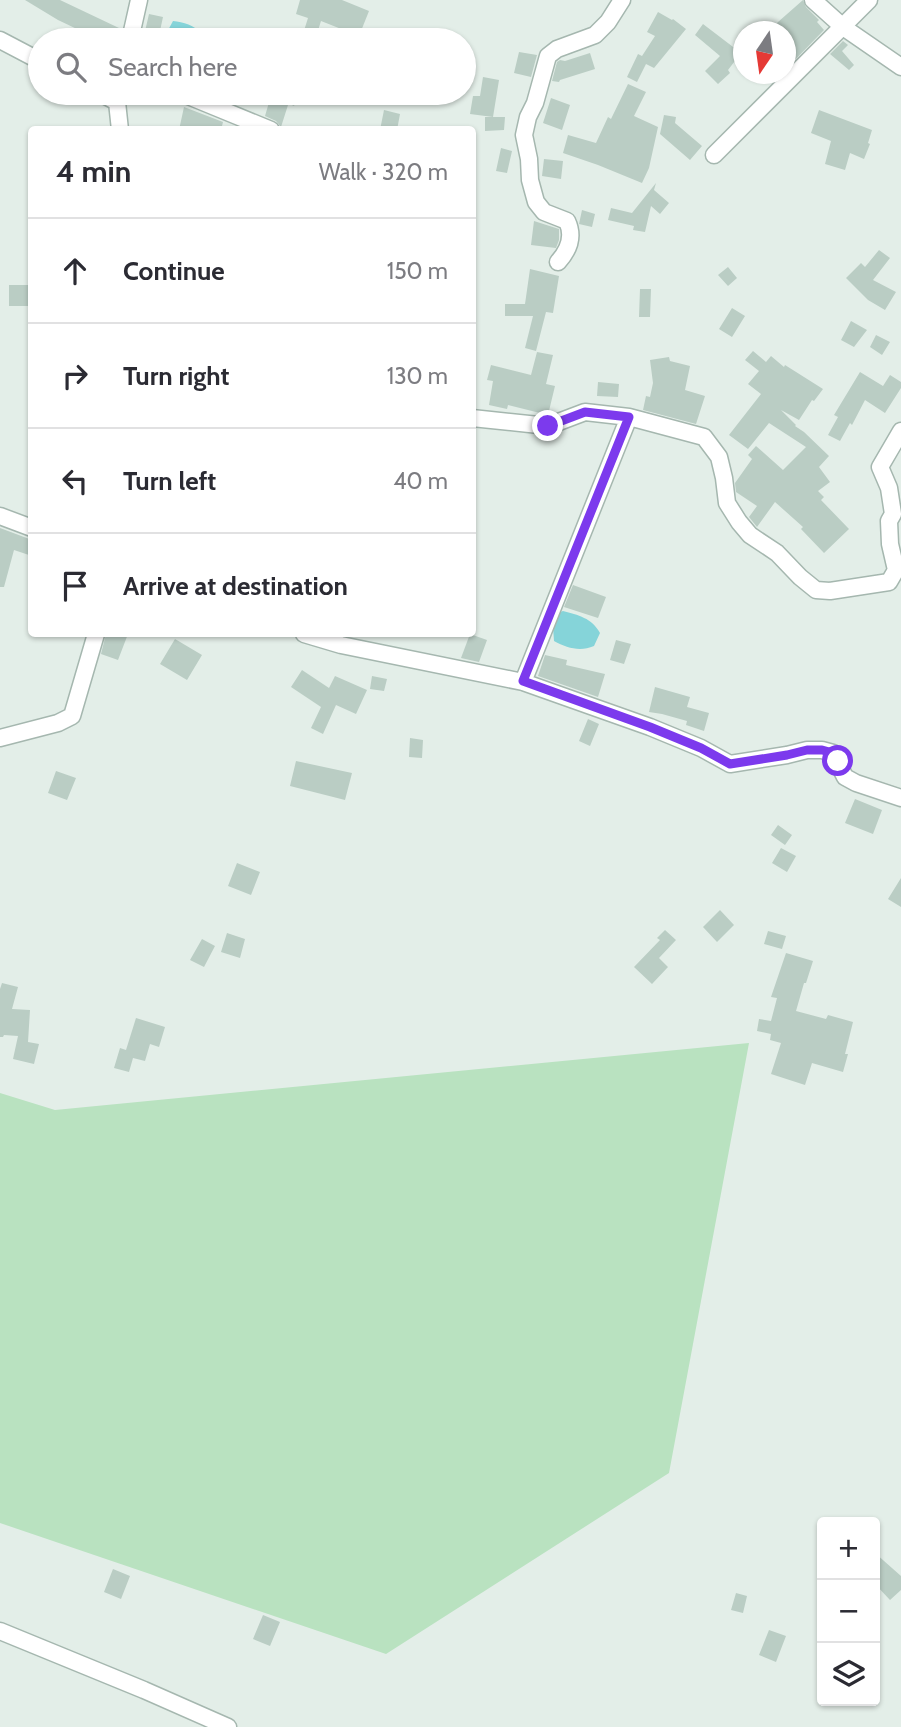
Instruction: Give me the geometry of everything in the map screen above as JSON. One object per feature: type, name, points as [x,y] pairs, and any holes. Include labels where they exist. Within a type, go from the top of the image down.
[{"type":"street","points":[[133,28],[139,0]]},
{"type":"street","points":[[558,262],[569,244],[571,233],[567,221],[544,212],[536,202],[524,135],[528,117],[535,103],[548,56],[557,48],[595,35],[608,22],[622,0]]},
{"type":"street","points":[[813,0],[843,27],[901,67]]},
{"type":"street","points":[[714,155],[869,0]]},
{"type":"street","points":[[0,40],[28,55]]},
{"type":"street","points":[[118,105],[120,126]]},
{"type":"street","points":[[210,105],[261,126]]},
{"type":"street","points":[[476,418],[548,426],[585,412],[629,417],[704,438],[719,457],[727,503],[750,534],[777,553],[816,590],[830,592],[889,582],[897,570],[890,544],[889,521],[893,514],[890,488],[880,467],[901,431]]},
{"type":"street","points":[[523,681],[629,417]]},
{"type":"street","points":[[0,516],[28,526]]},
{"type":"street","points":[[0,738],[58,723],[72,716],[95,637]]},
{"type":"street","points":[[315,637],[364,650],[523,681],[650,727],[701,748],[730,764],[807,750],[833,753],[845,777],[901,798]]},
{"type":"street","points":[[0,1631],[228,1727]]},
{"type":"green space","points":[[749,1043],[669,1473],[386,1654],[0,1523],[0,1093],[55,1110]]},
{"type":"water","points":[[173,21],[196,28],[169,28]]},
{"type":"water","points":[[563,611],[584,618],[597,628],[600,633],[594,646],[574,648],[554,641],[555,614]]},
{"type":"building","points":[[25,0],[60,0],[119,28],[75,28]]},
{"type":"building","points":[[300,0],[342,0],[369,11],[362,28],[339,28],[321,21],[319,28],[305,28],[308,18],[296,14]]},
{"type":"building","points":[[803,0],[824,30],[796,59],[796,21],[779,21]]},
{"type":"building","points":[[658,12],[686,29],[654,68],[646,64],[637,82],[627,77],[638,54],[642,56],[655,36],[647,32]]},
{"type":"building","points":[[149,14],[163,17],[161,28],[146,28]]},
{"type":"building","points":[[703,24],[733,47],[733,63],[728,70],[730,73],[718,84],[705,71],[720,56],[695,35]]},
{"type":"building","points":[[843,41],[848,45],[842,51],[854,65],[849,70],[830,54]]},
{"type":"building","points":[[519,52],[537,55],[531,77],[514,73]]},
{"type":"building","points":[[590,53],[595,69],[559,82],[552,81],[557,62]]},
{"type":"building","points":[[483,77],[499,80],[493,117],[470,114],[472,105],[476,105],[476,96],[480,96]]},
{"type":"building","points":[[628,84],[646,92],[634,116],[658,127],[649,168],[642,183],[563,153],[568,135],[596,143]]},
{"type":"building","points":[[551,98],[570,105],[562,130],[543,123]]},
{"type":"building","points":[[268,105],[288,105],[281,126],[265,116]]},
{"type":"building","points":[[184,107],[223,122],[222,126],[180,126]]},
{"type":"building","points":[[384,110],[400,114],[398,126],[381,126]]},
{"type":"building","points":[[819,110],[872,130],[864,159],[850,153],[845,170],[825,164],[831,141],[811,133]]},
{"type":"building","points":[[664,115],[676,117],[675,123],[702,146],[690,160],[660,134]]},
{"type":"building","points":[[485,117],[505,117],[504,130],[485,131]]},
{"type":"building","points":[[501,148],[512,151],[507,173],[496,171]]},
{"type":"building","points":[[544,159],[563,161],[561,179],[542,176]]},
{"type":"building","points":[[656,183],[654,190],[669,203],[660,214],[651,206],[645,232],[633,230],[634,226],[608,220],[611,208],[632,213]]},
{"type":"building","points":[[582,210],[595,214],[592,227],[579,224]]},
{"type":"building","points":[[534,221],[559,229],[556,248],[531,245]]},
{"type":"building","points":[[879,250],[890,258],[873,280],[896,292],[885,310],[868,300],[846,278],[861,263],[865,267]]},
{"type":"building","points":[[728,267],[737,278],[728,286],[718,275]]},
{"type":"building","points":[[530,269],[559,276],[553,313],[546,312],[536,351],[525,348],[533,316],[505,316],[505,304],[525,304]]},
{"type":"building","points":[[9,285],[28,285],[28,306],[9,306]]},
{"type":"building","points":[[640,289],[651,289],[650,317],[639,317]]},
{"type":"building","points":[[732,308],[745,316],[732,337],[719,329]]},
{"type":"building","points":[[851,321],[867,330],[854,347],[841,340]]},
{"type":"building","points":[[876,335],[890,342],[882,355],[870,347]]},
{"type":"building","points":[[753,351],[766,362],[771,356],[784,367],[785,365],[823,389],[799,420],[781,410],[829,456],[819,467],[830,482],[818,491],[824,497],[821,500],[849,529],[824,553],[801,529],[803,527],[775,502],[757,527],[749,517],[757,506],[736,492],[735,483],[752,459],[748,455],[756,446],[783,470],[806,447],[769,423],[748,449],[729,435],[761,394],[748,384],[759,371],[745,360]]},
{"type":"building","points":[[537,352],[553,355],[546,384],[555,386],[548,415],[508,405],[507,409],[489,405],[493,381],[487,380],[491,365],[531,375]]},
{"type":"building","points":[[669,357],[670,361],[690,366],[685,390],[705,396],[696,424],[643,410],[653,383],[650,360]]},
{"type":"building","points":[[860,372],[883,386],[890,375],[901,382],[901,388],[885,413],[865,400],[840,441],[828,435],[838,417],[834,415]]},
{"type":"building","points":[[598,382],[619,384],[618,397],[597,396]]},
{"type":"building","points":[[0,528],[28,538],[28,555],[14,550],[4,587],[0,587]]},
{"type":"building","points":[[573,585],[606,597],[598,618],[564,607]]},
{"type":"building","points":[[105,637],[127,637],[118,660],[101,654]]},
{"type":"building","points":[[469,637],[487,640],[479,662],[461,658]]},
{"type":"building","points":[[175,639],[202,655],[187,680],[160,664]]},
{"type":"building","points":[[616,640],[631,644],[624,664],[610,660]]},
{"type":"building","points":[[545,655],[567,660],[566,665],[605,674],[598,697],[538,676]]},
{"type":"building","points":[[302,670],[329,688],[335,676],[367,690],[356,714],[336,705],[323,734],[311,728],[321,707],[291,687]]},
{"type":"building","points":[[372,676],[387,679],[384,691],[370,689]]},
{"type":"building","points":[[655,687],[690,697],[687,707],[709,713],[704,731],[686,725],[687,721],[649,712]]},
{"type":"building","points":[[588,719],[599,724],[590,746],[579,741]]},
{"type":"building","points":[[410,738],[423,740],[422,758],[409,757]]},
{"type":"building","points":[[296,761],[352,773],[345,800],[290,786]]},
{"type":"building","points":[[56,771],[76,778],[67,800],[48,793]]},
{"type":"building","points":[[855,799],[882,810],[873,834],[845,823]]},
{"type":"building","points":[[778,825],[792,835],[785,845],[771,835]]},
{"type":"building","points":[[781,848],[796,856],[787,872],[772,863]]},
{"type":"building","points":[[237,863],[260,872],[251,895],[228,886]]},
{"type":"building","points":[[901,878],[901,907],[888,899]]},
{"type":"building","points":[[720,910],[734,925],[717,942],[703,927]]},
{"type":"building","points":[[665,930],[676,940],[659,958],[668,967],[652,984],[634,967],[660,940],[657,938]]},
{"type":"building","points":[[768,931],[786,936],[782,949],[764,944]]},
{"type":"building","points":[[227,933],[245,939],[240,958],[221,952]]},
{"type":"building","points":[[202,939],[215,946],[204,967],[190,960]]},
{"type":"building","points":[[786,953],[813,961],[796,1011],[826,1019],[828,1015],[853,1022],[843,1072],[812,1063],[805,1085],[771,1074],[781,1043],[770,1040],[771,1034],[757,1031],[759,1019],[771,1021],[777,998],[771,997]]},
{"type":"building","points":[[2,983],[18,987],[12,1009],[30,1010],[28,1042],[39,1044],[34,1064],[13,1059],[18,1036],[0,1037]]},
{"type":"building","points":[[136,1018],[165,1027],[159,1047],[150,1044],[145,1061],[133,1058],[129,1072],[114,1068],[120,1048],[126,1050]]},
{"type":"building","points":[[880,1557],[901,1576],[901,1590],[890,1600],[880,1589]]},
{"type":"building","points":[[113,1569],[130,1576],[121,1599],[104,1592]]},
{"type":"building","points":[[736,1593],[747,1596],[743,1613],[731,1610]]},
{"type":"building","points":[[263,1615],[280,1622],[270,1646],[253,1639]]},
{"type":"building","points":[[769,1630],[786,1636],[776,1662],[759,1655]]},
{"type":"route","points":[[548,426],[585,412],[629,417],[523,681],[650,727],[701,748],[730,764],[807,750],[833,753],[838,761]]}]
